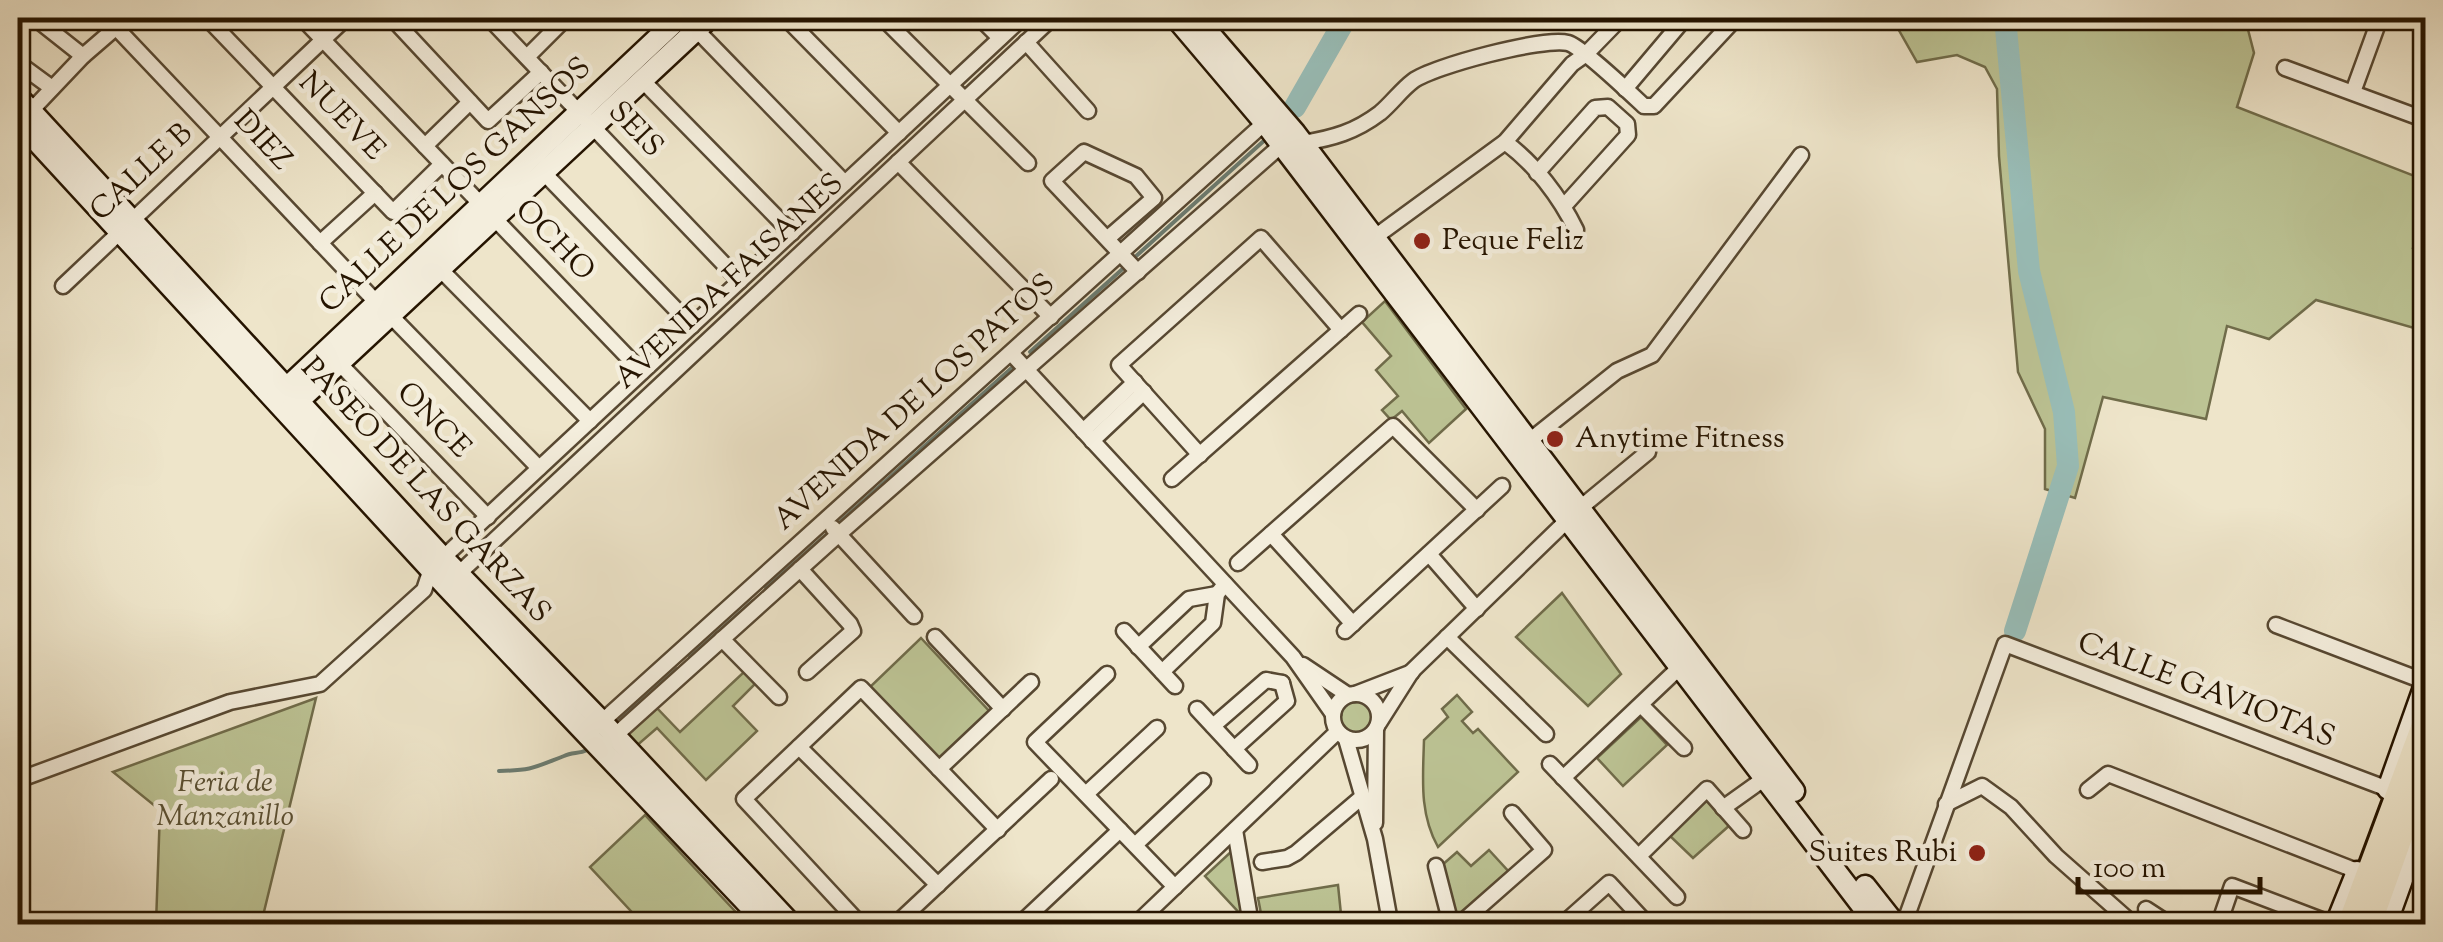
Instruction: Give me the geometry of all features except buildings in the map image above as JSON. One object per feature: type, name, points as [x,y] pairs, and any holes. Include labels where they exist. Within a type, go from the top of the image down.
[{"type":"main road","points":[[1176,18],[1272,117],[1376,237],[1528,442],[1573,514],[1680,667],[1898,923]]},
{"type":"main road","points":[[1196,18],[1272,117]]},
{"type":"main road","points":[[287,400],[339,363],[383,309],[440,269],[488,211],[543,172],[586,119],[642,80],[692,20]]},
{"type":"main road","name":"CALLE DE LOS GANSOS","points":[[287,400],[692,20]]},
{"type":"main road","points":[[21,113],[444,572],[791,924]]},
{"type":"main road","points":[[1293,140],[1771,774],[1876,924]]},
{"type":"main road","points":[[2334,924],[2426,682]]},
{"type":"main road","points":[[2350,924],[2426,717]]},
{"type":"main road","points":[[601,735],[766,924]]},
{"type":"main road","points":[[2370,924],[2426,768]]},
{"type":"main road","points":[[2389,924],[2426,813]]},
{"type":"main road","points":[[1849,886],[1857,924]]},
{"type":"street","points":[[18,30],[32,18],[83,56]]},
{"type":"street","name":"NUEVE","points":[[207,18],[393,212],[442,164]]},
{"type":"street","name":"OCHO","points":[[302,18],[642,372]]},
{"type":"street","name":"CALLE B","points":[[62,286],[346,18]]},
{"type":"street","points":[[392,18],[488,121],[541,72]]},
{"type":"street","name":"SEIS","points":[[490,18],[740,281]]},
{"type":"street","points":[[527,56],[566,18]]},
{"type":"street","points":[[786,18],[899,133]]},
{"type":"street","points":[[883,18],[1028,163]]},
{"type":"street","points":[[980,18],[1000,38]]},
{"type":"street","name":"AVENIDA FAISANES","points":[[444,572],[488,517],[539,468],[1022,18]]},
{"type":"street","name":"AVENIDA FAISANES","points":[[444,572],[1052,18]]},
{"type":"street","points":[[1376,237],[1505,142],[1572,64],[1621,18]]},
{"type":"street","points":[[1625,88],[1685,18]]},
{"type":"street","points":[[1293,140],[1343,136],[1380,112],[1415,79],[1468,60],[1542,43],[1568,43],[1586,54],[1644,106],[1654,106],[1736,18]]},
{"type":"street","points":[[2354,92],[2380,18]]},
{"type":"street","points":[[692,20],[845,183]]},
{"type":"street","points":[[21,113],[52,88],[117,21]]},
{"type":"street","name":"DIEZ","points":[[117,21],[320,243],[539,468]]},
{"type":"street","points":[[1026,42],[1088,111]]},
{"type":"street","points":[[18,63],[52,88]]},
{"type":"street","points":[[2285,68],[2426,120]]},
{"type":"street","points":[[642,80],[792,233]]},
{"type":"street","points":[[425,146],[470,102]]},
{"type":"street","points":[[1536,173],[1595,108],[1608,106],[1627,124],[1628,136],[1564,206]]},
{"type":"street","name":"AVENIDA DE LOS PATOS","points":[[601,735],[826,520],[1272,117]]},
{"type":"street","name":"AVENIDA DE LOS PATOS","points":[[601,735],[722,640],[1293,140]]},
{"type":"street","points":[[1505,142],[1520,153],[1564,206],[1576,230]]},
{"type":"street","points":[[1108,238],[1154,198],[1136,176],[1084,152],[1052,180],[1138,272]]},
{"type":"street","points":[[1528,442],[1617,371],[1652,354],[1801,155]]},
{"type":"street","points":[[898,162],[1051,317]]},
{"type":"street","points":[[543,172],[692,326]]},
{"type":"street","points":[[320,243],[375,193]]},
{"type":"street","points":[[1200,455],[1120,364],[1261,238],[1340,330]]},
{"type":"street","points":[[440,269],[590,421]]},
{"type":"street","points":[[1172,480],[1358,314]]},
{"type":"street","points":[[1011,353],[1221,589],[1298,663],[1333,714],[1376,838],[1390,922]]},
{"type":"street","name":"ONCE","points":[[339,363],[488,517]]},
{"type":"street","points":[[1088,436],[1139,387]]},
{"type":"street","points":[[1238,563],[1393,426],[1476,510]]},
{"type":"street","points":[[1342,736],[1363,740],[1377,726],[1412,672],[1573,514],[1648,452]]},
{"type":"street","points":[[1271,534],[1349,628],[1502,486]]},
{"type":"street","points":[[826,520],[914,616]]},
{"type":"street","points":[[1428,554],[1477,609]]},
{"type":"street","points":[[800,569],[853,631],[808,672]]},
{"type":"street","points":[[18,780],[230,702],[320,684],[444,572]]},
{"type":"street","points":[[1138,646],[1189,599],[1221,589]]},
{"type":"street","points":[[1162,672],[1213,623],[1221,589]]},
{"type":"street","points":[[2276,625],[2426,682]]},
{"type":"street","points":[[1124,632],[1176,686]]},
{"type":"street","points":[[935,637],[1003,709]]},
{"type":"street","points":[[1448,637],[1546,734]]},
{"type":"street","points":[[722,640],[778,696]]},
{"type":"street","name":"CALLE GAVIOTAS","points":[[1946,804],[2006,644],[2388,789]]},
{"type":"street","points":[[1282,683],[1298,663]]},
{"type":"street","points":[[1298,663],[1374,703],[1376,838]]},
{"type":"street","points":[[1563,778],[1680,667]]},
{"type":"street","points":[[1333,714],[1339,701],[1352,694],[1412,672]]},
{"type":"street","points":[[1107,674],[1036,742],[1175,887]]},
{"type":"street","points":[[1213,726],[1266,680],[1282,683]]},
{"type":"street","points":[[940,769],[1031,682]]},
{"type":"street","points":[[1234,749],[1286,701],[1282,683]]},
{"type":"street","points":[[860,924],[744,800],[861,688],[998,830]]},
{"type":"street","points":[[1641,705],[1684,748]]},
{"type":"street","points":[[1197,709],[1249,765]]},
{"type":"street","points":[[1086,794],[1156,728]]},
{"type":"street","points":[[1136,924],[1342,736]]},
{"type":"street","points":[[800,747],[938,885]]},
{"type":"street","points":[[1550,764],[1677,898]]},
{"type":"street","points":[[1723,808],[1771,774]]},
{"type":"street","points":[[2088,790],[2108,774],[2357,870]]},
{"type":"street","points":[[896,924],[1051,779]]},
{"type":"street","points":[[1135,845],[1203,782]]},
{"type":"street","points":[[1898,923],[1946,804],[1982,786],[2011,807],[2056,856],[2133,924]]},
{"type":"street","points":[[1639,856],[1707,789],[1743,830]]},
{"type":"street","points":[[1262,862],[1296,853],[1362,797]]},
{"type":"street","points":[[1460,924],[1544,850],[1512,813]]},
{"type":"street","points":[[1020,924],[1120,830]]},
{"type":"street","points":[[1236,830],[1251,924]]},
{"type":"street","points":[[2389,924],[2426,830]]},
{"type":"street","points":[[1436,866],[1452,924]]},
{"type":"street","points":[[1563,924],[1609,884],[1648,924]]},
{"type":"street","points":[[2219,924],[2232,886],[2334,924]]},
{"type":"street","points":[[2146,908],[2169,924]]},
{"type":"green space","points":[[1892,18],[2245,18],[2254,53],[2237,107],[2425,180],[2425,211],[2413,248],[2425,254],[2425,314],[2421,330],[2316,300],[2269,339],[2227,326],[2206,419],[2103,397],[2075,498],[2045,489],[2045,429],[2018,372],[1997,89],[1985,67],[1957,55],[1917,62]]},
{"type":"green space","points":[[1385,301],[1466,409],[1429,443],[1402,411],[1391,420],[1382,410],[1398,396],[1376,370],[1391,356],[1362,322]]},
{"type":"green space","points":[[1562,593],[1621,674],[1588,706],[1516,637]]},
{"type":"green space","points":[[921,638],[991,713],[940,761],[870,687]]},
{"type":"green space","points":[[744,672],[755,684],[733,706],[757,731],[706,780],[657,728],[634,748],[623,735],[654,705],[680,732]]},
{"type":"green space","points":[[1457,695],[1472,712],[1462,721],[1473,733],[1478,729],[1518,772],[1438,847],[1425,808],[1424,740],[1448,717],[1442,709]]},
{"type":"green space","name":"Feria de Manzanillo","points":[[316,698],[261,924],[156,924],[160,810],[113,772]]},
{"type":"green space","points":[[1356,701],[1368,706],[1373,718],[1368,730],[1356,735],[1344,730],[1339,718],[1344,706]]},
{"type":"green space","points":[[1641,717],[1667,745],[1623,786],[1597,758]]},
{"type":"green space","points":[[1709,797],[1731,824],[1693,858],[1669,835]]},
{"type":"green space","points":[[645,815],[747,924],[643,924],[590,867]]},
{"type":"green space","points":[[1234,849],[1246,920],[1205,876]]},
{"type":"green space","points":[[1489,850],[1510,873],[1456,921],[1441,866],[1457,852],[1471,866]]},
{"type":"green space","points":[[1338,885],[1342,924],[1263,924],[1258,898]]},
{"type":"waterway","points":[[1295,107],[1346,18]]},
{"type":"waterway","points":[[2005,18],[2029,271],[2064,412],[2068,466],[2015,631]]},
{"type":"waterway","points":[[1134,258],[1267,138]]},
{"type":"waterway","points":[[1030,352],[1127,265]]},
{"type":"waterway","points":[[841,521],[1015,365]]},
{"type":"waterway","points":[[766,588],[826,535]]},
{"type":"waterway","points":[[690,657],[753,601]]},
{"type":"waterway","points":[[614,725],[677,669]]},
{"type":"waterway","points":[[499,771],[533,768],[587,750]]},
{"type":"place","name":"Peque Feliz","points":[[1422,241]]},
{"type":"place","name":"Anytime Fitness","points":[[1555,439]]},
{"type":"place","name":"Suites Rubi","points":[[1977,853]]}]
